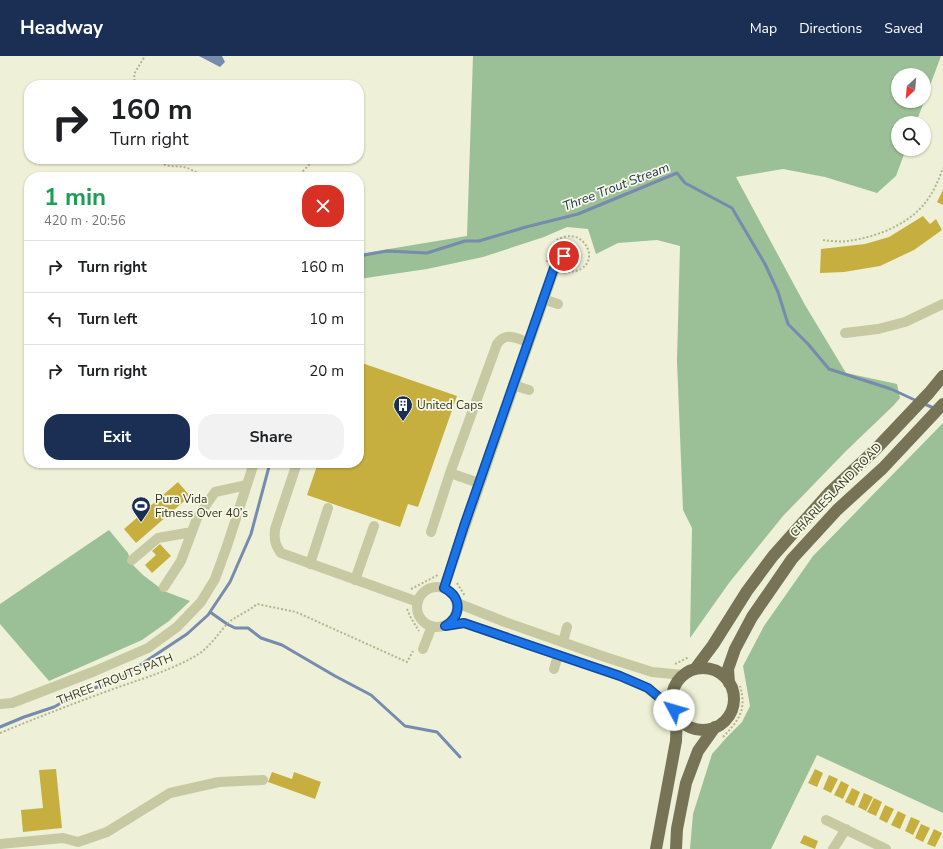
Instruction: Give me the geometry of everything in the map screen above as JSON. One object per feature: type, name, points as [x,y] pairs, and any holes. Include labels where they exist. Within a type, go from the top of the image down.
[{"type":"main road","name":"CHARLESLAND ROAD","points":[[696,669],[747,591],[773,556],[830,493],[875,450],[943,376]]},
{"type":"main road","name":"CHARLESLAND ROAD","points":[[734,683],[728,669],[735,649],[752,617],[792,559],[837,510],[883,468],[943,404]]},
{"type":"main road","points":[[656,849],[676,741],[676,712],[672,696],[677,682],[683,675],[696,669],[709,669],[716,671],[734,683],[734,699],[732,709],[728,717],[722,723],[714,727],[701,729],[694,728],[681,721],[676,712]]},
{"type":"main road","points":[[676,849],[677,829],[686,782],[698,751],[714,727]]},
{"type":"street","points":[[444,588],[554,268],[564,256]]},
{"type":"street","points":[[544,299],[558,304]]},
{"type":"street","points":[[845,333],[878,329],[905,322],[943,304]]},
{"type":"street","points":[[431,532],[450,473],[497,344],[504,336],[513,337],[528,342]]},
{"type":"street","points":[[513,385],[529,390]]},
{"type":"street","points":[[0,704],[12,703],[95,671],[148,648],[177,627],[201,602],[215,579],[252,468]]},
{"type":"street","points":[[296,468],[275,529],[275,546],[281,553],[418,602]]},
{"type":"street","points":[[450,473],[479,483]]},
{"type":"street","points":[[164,587],[181,561],[197,518],[215,492],[247,485]]},
{"type":"street","points":[[310,564],[328,508]]},
{"type":"street","points":[[355,580],[374,526]]},
{"type":"street","points":[[132,560],[158,538],[192,532]]},
{"type":"street","points":[[676,712],[648,688],[620,676],[464,623],[438,627],[426,624],[418,614],[418,602],[421,596],[431,588],[444,588],[475,611],[652,672],[683,675]]},
{"type":"street","points":[[445,626],[451,622],[455,616],[462,600]]},
{"type":"street","points":[[419,648],[432,626]]},
{"type":"street","points":[[563,642],[567,627]]},
{"type":"street","points":[[554,669],[558,655]]},
{"type":"street","points":[[0,844],[63,838],[78,842],[107,832],[170,792],[218,782],[263,780]]},
{"type":"street","points":[[826,820],[886,849]]},
{"type":"street","points":[[833,849],[846,829]]},
{"type":"street","points":[[63,838],[63,849]]},
{"type":"path","points":[[135,80],[134,74],[145,56]]},
{"type":"path","points":[[163,164],[186,168],[194,172]]},
{"type":"path","points":[[302,172],[310,164]]},
{"type":"path","points":[[823,240],[847,241],[876,234],[900,224],[917,212],[928,199],[943,168]]},
{"type":"path","points":[[544,268],[551,248],[558,239],[569,235],[578,237],[587,246],[589,256],[586,265],[580,270],[571,271],[560,277]]},
{"type":"path","points":[[419,632],[411,618],[409,611],[404,605],[400,604],[406,589],[412,589],[422,582],[438,575],[441,570]]},
{"type":"path","points":[[457,578],[456,583],[462,600]]},
{"type":"path","name":"THREE TROUTS PATH","points":[[0,733],[164,672],[199,654],[224,630],[227,624],[249,611],[257,604],[296,612],[407,662],[419,648]]},
{"type":"path","points":[[721,739],[736,722],[742,708],[743,697],[734,683]]},
{"type":"green space","points":[[473,56],[941,56],[931,83],[931,68],[891,68],[891,108],[922,108],[919,116],[891,116],[891,156],[903,156],[896,176],[877,193],[825,177],[783,169],[736,177],[805,305],[846,373],[897,384],[900,398],[783,516],[729,583],[690,638],[692,528],[683,510],[677,361],[680,246],[657,240],[618,243],[596,254],[588,229],[567,227],[544,237],[483,257],[427,269],[364,278],[364,253],[467,236]]},
{"type":"green space","points":[[943,423],[943,813],[817,755],[771,849],[690,849],[693,814],[712,754],[742,722],[750,706],[743,666],[764,626],[813,556]]},
{"type":"green space","points":[[109,530],[128,553],[131,563],[143,575],[164,591],[190,601],[169,621],[142,640],[49,681],[0,624],[0,604]]},
{"type":"water","points":[[199,56],[222,56],[225,62],[220,67]]},
{"type":"building","points":[[943,190],[943,205],[937,202]]},
{"type":"building","points":[[923,216],[930,224],[936,219],[942,230],[914,250],[880,266],[844,272],[820,273],[821,249],[865,244],[889,237]]},
{"type":"building","name":"United Caps","points":[[364,364],[457,396],[418,507],[408,504],[400,527],[307,495],[316,468],[364,468]]},
{"type":"building","points":[[178,482],[190,496],[136,543],[124,529]]},
{"type":"building","points":[[160,544],[171,556],[152,573],[145,565],[156,555],[152,551]]},
{"type":"building","points":[[56,769],[62,828],[23,832],[21,810],[43,808],[39,770]]},
{"type":"building","points":[[815,769],[823,773],[817,787],[808,783]]},
{"type":"building","points":[[272,772],[292,779],[294,772],[321,782],[315,799],[268,782]]},
{"type":"building","points":[[829,775],[838,779],[831,793],[823,789]]},
{"type":"building","points":[[841,781],[849,785],[843,799],[834,795]]},
{"type":"building","points":[[852,788],[860,792],[854,806],[845,802]]},
{"type":"building","points":[[864,793],[873,797],[866,811],[858,807]]},
{"type":"building","points":[[874,798],[882,802],[876,816],[867,812]]},
{"type":"building","points":[[885,805],[894,809],[887,823],[879,819]]},
{"type":"building","points":[[898,811],[906,815],[900,829],[891,825]]},
{"type":"building","points":[[911,817],[920,821],[913,835],[905,831]]},
{"type":"building","points":[[921,824],[930,828],[923,842],[915,838]]},
{"type":"building","points":[[934,829],[942,833],[935,847],[927,844]]},
{"type":"building","points":[[804,835],[818,841],[815,849],[800,843]]},
{"type":"waterway","name":"Three Trout Stream","points":[[364,255],[387,251],[427,253],[465,241],[479,241],[578,214],[677,173],[685,183],[732,208],[765,264],[778,292],[788,324],[808,344],[829,369],[891,389],[917,401]]},
{"type":"waterway","name":"Three Trout Stream","points":[[922,403],[936,409]]},
{"type":"waterway","name":"Three Trout Stream","points":[[0,727],[54,707],[79,693],[116,681],[187,634],[208,615],[230,582],[251,534],[269,468]]},
{"type":"waterway","points":[[210,612],[235,628],[248,628],[261,638],[282,645],[371,695],[405,726],[437,732],[460,757]]},
{"type":"place","name":"United Caps","points":[[403,422]]},
{"type":"place","name":"Pura Vida Fitness Over 40’s","points":[[141,523]]},
{"type":"route","points":[[564,256],[554,268],[464,526],[444,588],[452,594],[457,603],[455,616],[451,622],[445,626],[464,623],[620,676],[648,688],[674,710]]}]
